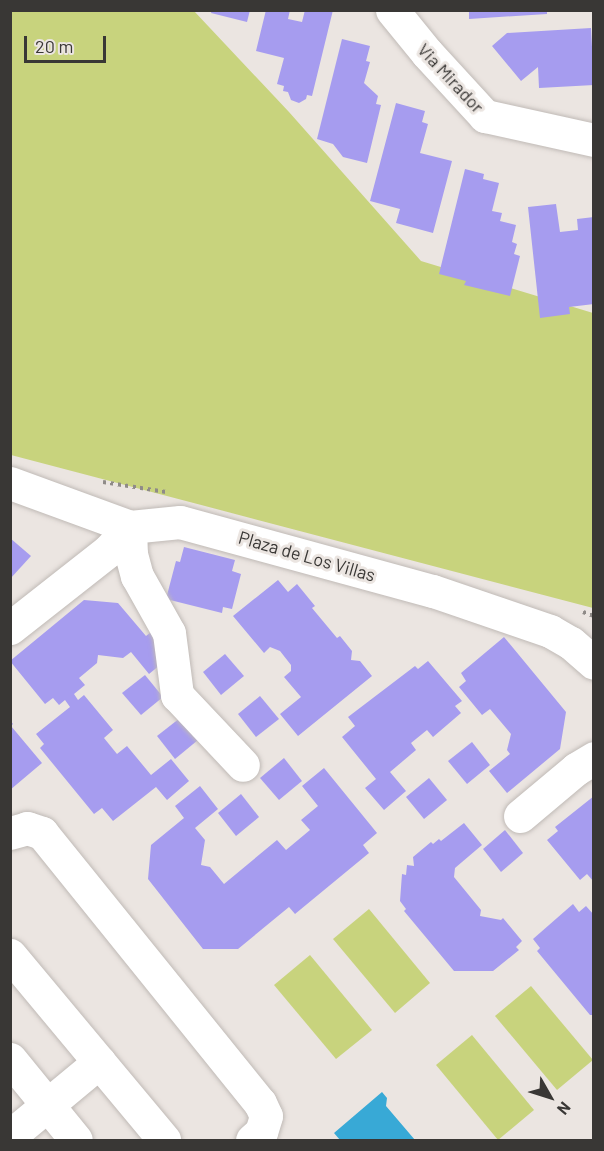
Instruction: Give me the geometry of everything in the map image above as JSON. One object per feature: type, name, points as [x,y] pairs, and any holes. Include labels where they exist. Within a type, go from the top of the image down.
[{"type":"street","name":"Via Mirador","points":[[392,10],[427,53],[485,116],[594,140]]},
{"type":"street","name":"Plaza de Los Villas","points":[[10,483],[130,527],[180,522],[433,591],[550,631],[572,643],[594,663]]},
{"type":"street","points":[[10,628],[108,551],[130,527]]},
{"type":"street","points":[[130,527],[131,554],[137,576],[169,633],[177,695],[243,765]]},
{"type":"street","points":[[520,816],[576,769],[594,758]]},
{"type":"street","points":[[10,833],[27,828],[42,833],[260,1103],[266,1116],[261,1131],[252,1140]]},
{"type":"street","points":[[10,955],[164,1140]]},
{"type":"street","points":[[10,1059],[76,1140]]},
{"type":"street","points":[[10,1136],[99,1062]]},
{"type":"green space","points":[[10,11],[194,11],[289,112],[421,261],[593,313],[593,608],[11,455]]},
{"type":"green space","points":[[369,909],[430,983],[395,1013],[333,939]]},
{"type":"green space","points":[[310,955],[372,1030],[336,1059],[274,985]]},
{"type":"green space","points":[[531,986],[593,1060],[557,1090],[495,1016]]},
{"type":"green space","points":[[472,1035],[534,1110],[498,1140],[436,1065]]},
{"type":"water","points":[[382,1092],[387,1098],[386,1106],[415,1140],[340,1140],[334,1133]]},
{"type":"building","points":[[212,10],[250,10],[247,22],[211,13]]},
{"type":"building","points":[[266,10],[290,10],[288,19],[302,22],[305,10],[333,10],[312,96],[307,95],[306,99],[299,103],[291,100],[288,92],[283,91],[284,86],[277,84],[284,58],[256,51]]},
{"type":"building","points":[[469,10],[547,10],[547,14],[469,19]]},
{"type":"building","points":[[591,28],[594,85],[539,88],[538,67],[521,81],[492,46],[507,33]]},
{"type":"building","points":[[342,39],[370,46],[366,61],[370,62],[364,83],[378,96],[376,104],[381,105],[367,163],[343,157],[333,144],[317,139]]},
{"type":"building","points":[[396,103],[425,111],[422,122],[428,124],[420,153],[452,161],[433,233],[396,223],[400,209],[370,201]]},
{"type":"building","points":[[465,169],[484,174],[483,179],[499,183],[492,211],[502,213],[500,221],[516,225],[512,242],[517,244],[514,254],[520,256],[510,296],[464,285],[466,281],[439,274]]},
{"type":"building","points":[[556,204],[560,232],[578,230],[577,219],[594,217],[594,304],[569,307],[570,314],[540,318],[528,207]]},
{"type":"building","points":[[10,538],[31,556],[10,579]]},
{"type":"building","points":[[184,547],[235,560],[232,571],[241,574],[232,609],[223,607],[222,613],[166,599],[176,561],[180,562]]},
{"type":"building","points":[[278,580],[288,592],[297,584],[315,606],[312,608],[337,638],[340,636],[352,651],[351,660],[360,661],[372,676],[298,736],[280,714],[301,697],[284,677],[291,671],[291,665],[280,651],[270,647],[264,653],[233,616]]},
{"type":"building","points":[[84,600],[118,603],[146,636],[151,632],[171,656],[149,674],[131,652],[123,658],[98,655],[97,663],[79,678],[85,685],[74,694],[78,700],[84,695],[113,730],[104,738],[117,754],[127,746],[151,775],[171,759],[189,781],[167,800],[156,787],[113,821],[102,808],[94,814],[40,748],[44,744],[36,734],[70,707],[65,700],[59,705],[53,698],[45,704],[10,661]]},
{"type":"building","points":[[504,637],[566,712],[560,749],[507,793],[489,771],[510,754],[507,750],[511,734],[490,709],[482,715],[459,687],[466,681],[461,673]]},
{"type":"building","points":[[225,654],[244,676],[221,695],[203,672]]},
{"type":"building","points":[[428,661],[462,701],[455,706],[461,713],[433,737],[427,730],[411,743],[416,750],[390,772],[406,791],[384,810],[365,788],[376,779],[342,737],[355,726],[348,717],[415,666],[418,669]]},
{"type":"building","points":[[145,675],[163,697],[141,715],[122,693]]},
{"type":"building","points":[[260,696],[279,719],[256,737],[238,714]]},
{"type":"building","points":[[180,718],[198,740],[175,759],[157,736]]},
{"type":"building","points":[[10,720],[13,724],[11,726],[42,763],[10,790]]},
{"type":"building","points":[[472,742],[490,765],[467,784],[448,761]]},
{"type":"building","points":[[284,758],[302,781],[279,800],[260,778]]},
{"type":"building","points":[[324,768],[377,833],[363,845],[369,853],[295,914],[289,907],[238,949],[203,949],[148,879],[151,845],[184,818],[175,806],[200,786],[218,809],[195,828],[205,840],[201,865],[210,867],[224,884],[277,840],[286,850],[310,830],[301,820],[318,806],[302,786]]},
{"type":"building","points":[[429,778],[447,800],[424,819],[406,797]]},
{"type":"building","points":[[241,794],[259,817],[236,836],[218,813]]},
{"type":"building","points":[[594,796],[594,882],[587,874],[580,880],[547,840],[558,831],[555,827]]},
{"type":"building","points":[[464,823],[482,845],[455,868],[454,877],[481,910],[480,916],[501,920],[503,918],[522,941],[516,947],[519,950],[493,971],[454,971],[404,911],[406,909],[400,901],[402,874],[406,875],[407,865],[414,866],[413,857],[431,842],[433,844],[439,839],[441,841]]},
{"type":"building","points":[[505,830],[523,853],[501,872],[483,849]]},
{"type":"building","points":[[573,904],[579,912],[586,906],[594,915],[594,1015],[590,1015],[537,951],[540,948],[533,939]]}]
